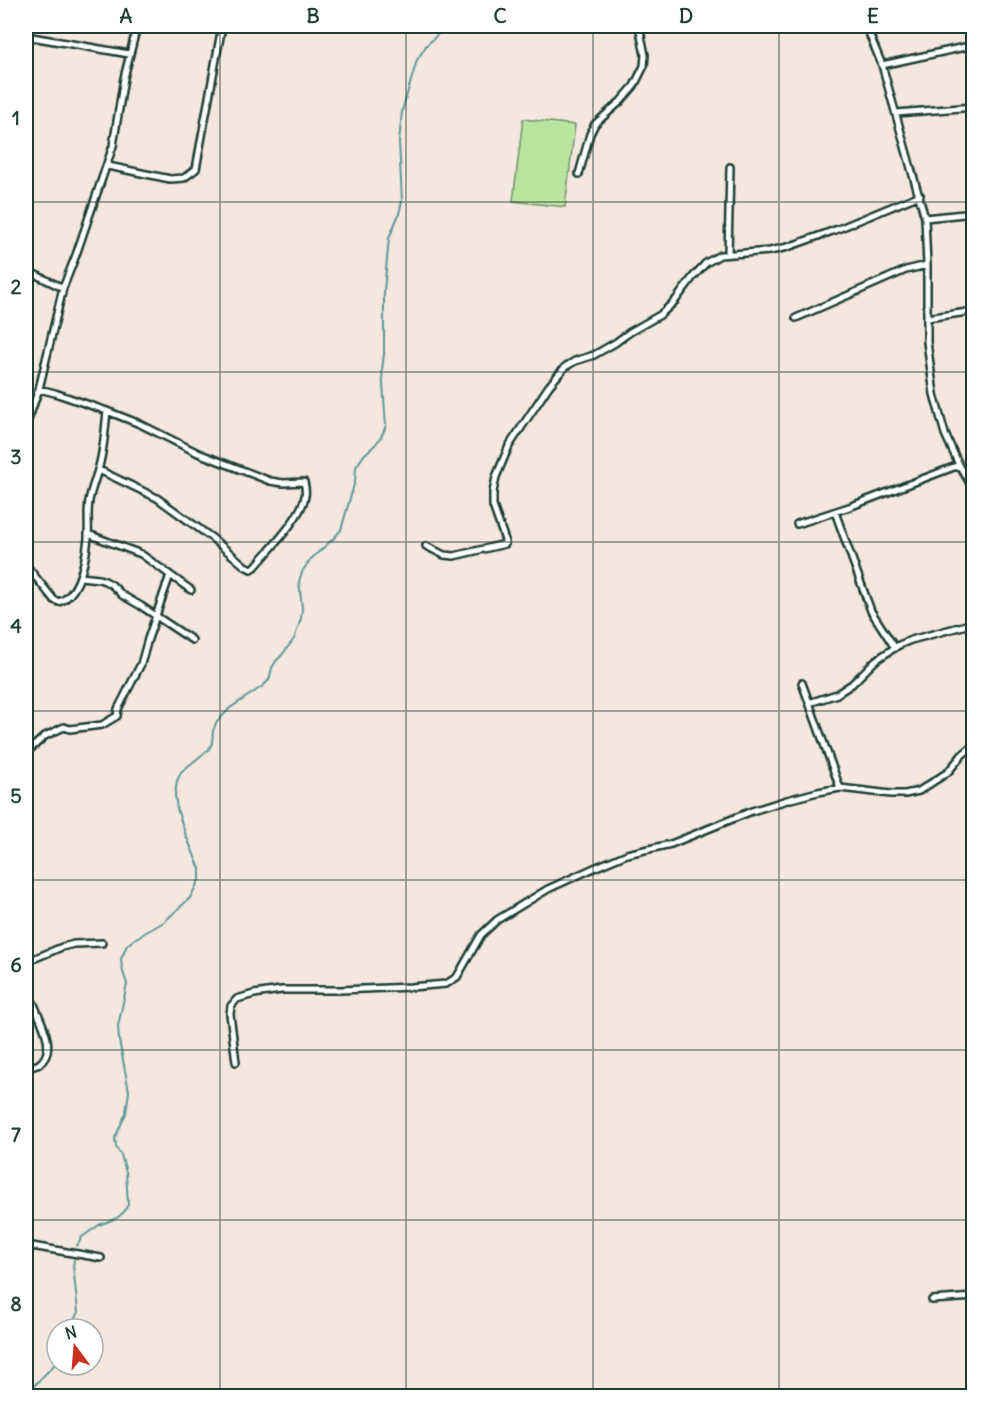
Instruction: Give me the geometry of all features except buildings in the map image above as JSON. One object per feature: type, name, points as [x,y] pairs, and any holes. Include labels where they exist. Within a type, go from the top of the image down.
[{"type":"street","points":[[26,426],[27,417],[39,389],[63,288],[108,166],[129,54],[138,26]]},
{"type":"street","points":[[108,166],[170,179],[184,178],[196,169],[222,26]]},
{"type":"street","points":[[579,174],[595,124],[634,86],[644,66],[645,54],[639,26]]},
{"type":"street","points":[[876,26],[866,27],[882,65],[925,218],[927,342],[934,394],[945,434],[959,465],[974,490]]},
{"type":"street","points":[[26,36],[129,54]]},
{"type":"street","points":[[882,65],[974,45]]},
{"type":"street","points":[[896,113],[974,107]]},
{"type":"street","points":[[728,254],[730,167]]},
{"type":"street","points":[[426,546],[444,555],[454,556],[505,544],[494,506],[493,492],[496,477],[509,446],[549,386],[565,367],[594,355],[660,315],[675,301],[693,276],[706,263],[720,255],[770,251],[788,247],[920,195]]},
{"type":"street","points":[[925,218],[974,213]]},
{"type":"street","points":[[796,318],[906,270],[927,265]]},
{"type":"street","points":[[26,270],[63,288]]},
{"type":"street","points":[[927,318],[974,311]]},
{"type":"street","points":[[39,389],[108,411],[198,453],[270,481],[304,482],[305,496],[302,506],[288,529],[255,567],[251,568],[245,566],[204,531],[157,498],[99,470]]},
{"type":"street","points":[[26,565],[54,600],[59,602],[64,600],[72,592],[80,577],[88,534],[89,502],[94,479],[99,470],[108,411]]},
{"type":"street","points":[[797,524],[959,465]]},
{"type":"street","points":[[835,512],[871,611],[895,648]]},
{"type":"street","points":[[88,534],[141,554],[191,590]]},
{"type":"street","points":[[26,753],[54,731],[64,727],[70,729],[102,726],[117,716],[118,709],[141,664],[170,575]]},
{"type":"street","points":[[80,577],[105,581],[122,595],[192,640]]},
{"type":"street","points":[[809,703],[837,693],[852,684],[876,660],[911,640],[974,623]]},
{"type":"street","points":[[802,683],[840,788]]},
{"type":"street","points":[[236,1062],[230,1014],[231,1006],[237,999],[281,990],[352,990],[446,984],[457,977],[482,935],[497,920],[548,889],[594,868],[627,854],[671,844],[752,811],[818,792],[840,788],[891,794],[919,791],[948,772],[974,745]]},
{"type":"street","points":[[26,954],[28,962],[62,947],[102,943]]},
{"type":"street","points":[[26,1068],[39,1064],[49,1046],[33,1002]]},
{"type":"street","points":[[26,1245],[101,1258]]},
{"type":"street","points":[[932,1300],[974,1297]]},
{"type":"green space","points":[[523,119],[575,125],[565,207],[513,201]]},
{"type":"waterway","points":[[77,1246],[82,1237],[99,1225],[117,1218],[128,1205],[126,1172],[116,1147],[115,1138],[126,1113],[129,1091],[118,1026],[127,984],[121,959],[127,945],[164,922],[190,898],[200,878],[200,869],[177,809],[175,795],[177,781],[181,772],[209,749],[216,723],[230,708],[269,680],[276,661],[294,639],[301,619],[299,581],[303,570],[341,530],[355,481],[356,467],[381,437],[386,426],[382,370],[384,291],[389,238],[402,201],[399,142],[402,111],[417,60],[438,34],[456,26]]},
{"type":"waterway","points":[[74,1260],[78,1312],[76,1317]]},
{"type":"waterway","points":[[26,1394],[45,1374]]}]
